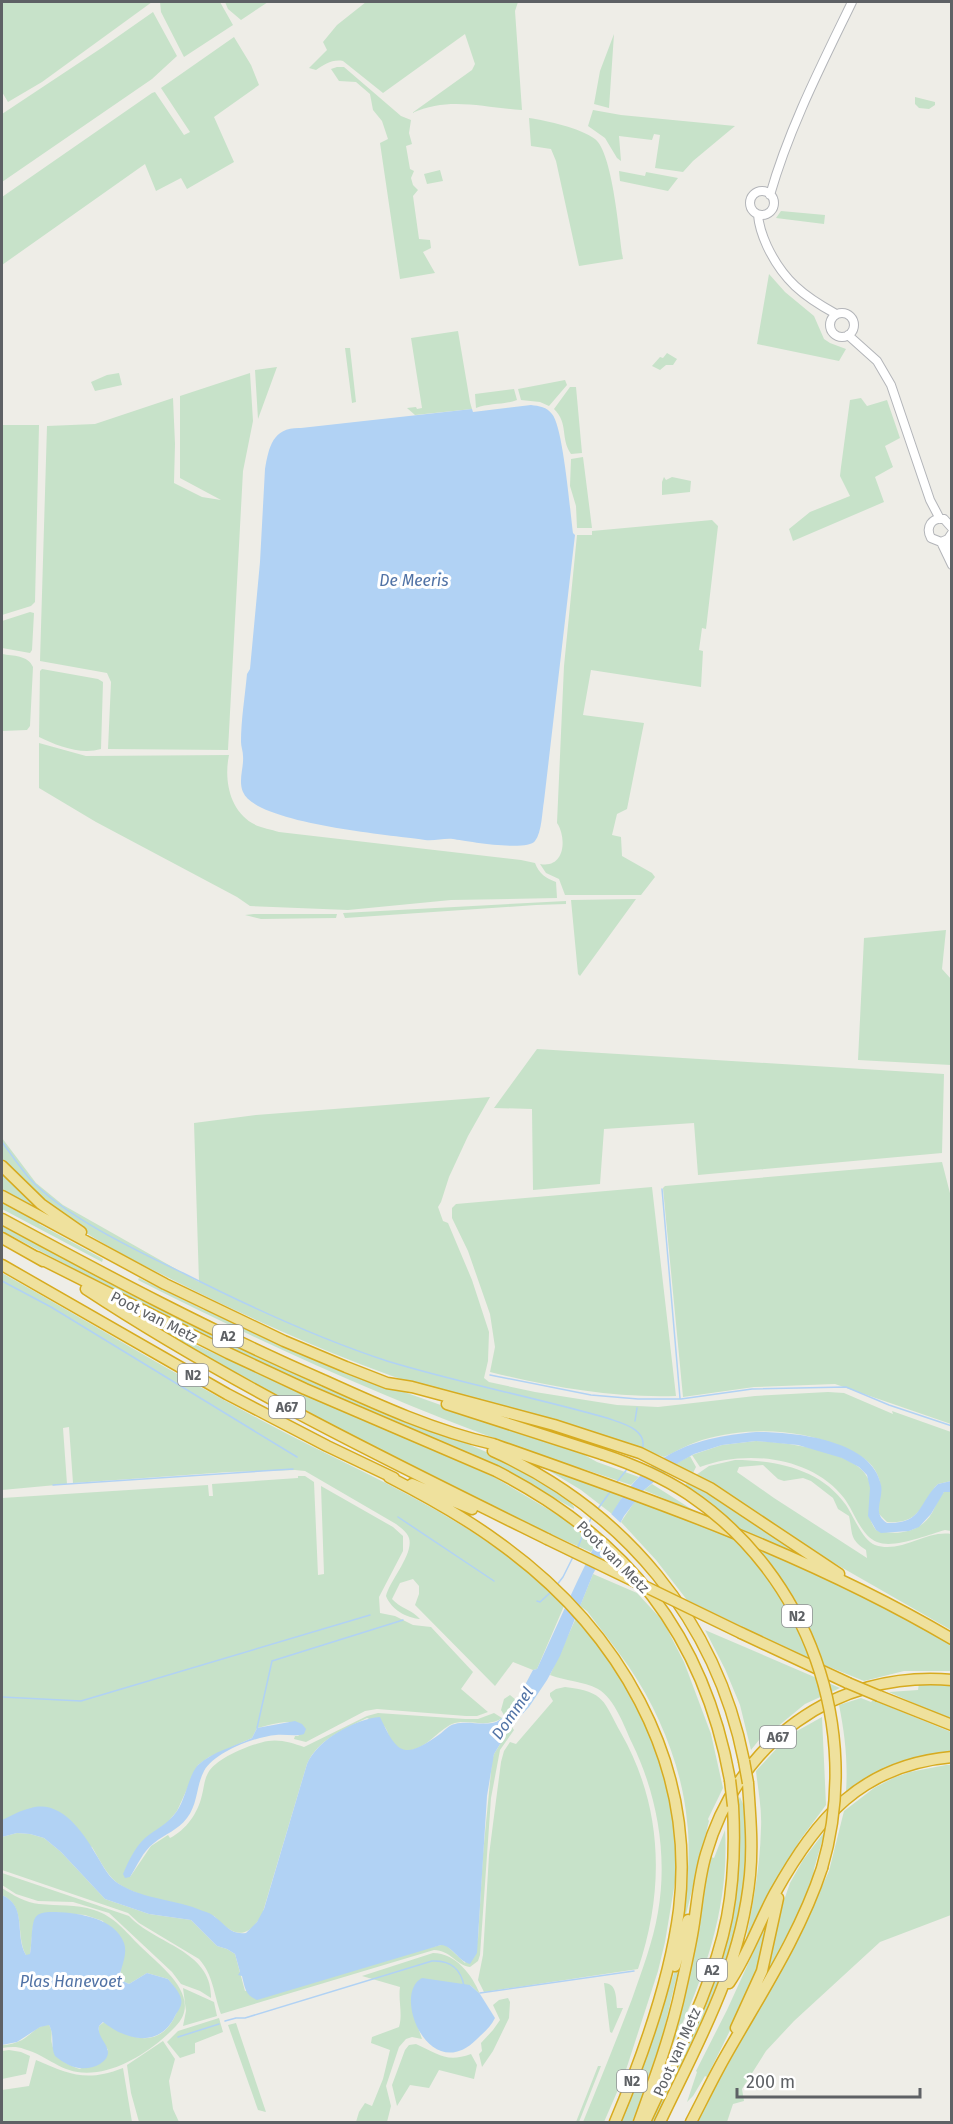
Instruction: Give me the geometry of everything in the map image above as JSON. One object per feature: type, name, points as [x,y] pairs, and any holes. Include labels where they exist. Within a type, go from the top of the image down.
[{"type":"highway","name":"N2","points":[[2,1166],[41,1204],[88,1236],[112,1256]]},
{"type":"highway","name":"N2","points":[[2,1196],[165,1284],[284,1341],[387,1383],[627,1462],[661,1478],[712,1512],[738,1535],[762,1562],[797,1615],[824,1682],[834,1734],[837,1775],[835,1805],[822,1868],[797,1931],[724,2058],[691,2122]]},
{"type":"highway","name":"A2","points":[[2,1220],[154,1301],[255,1349],[357,1395],[463,1437]]},
{"type":"highway","name":"A2","points":[[2,1238],[37,1257]]},
{"type":"highway","name":"Poot van Metz","points":[[37,1257],[237,1358],[526,1486],[572,1516],[602,1542],[638,1580],[669,1618],[702,1679],[719,1728],[733,1806],[734,1862],[727,1916],[714,1964],[645,2122]]},
{"type":"highway","name":"A67","points":[[37,1257],[141,1325],[335,1432],[547,1539],[741,1633],[848,1683],[951,1725]]},
{"type":"highway","name":"N2","points":[[2,1265],[228,1394],[389,1477],[423,1487],[519,1531],[547,1539]]},
{"type":"highway","points":[[387,1383],[412,1387],[622,1446],[710,1488],[864,1591]]},
{"type":"highway","points":[[463,1437],[493,1444],[760,1543],[864,1591],[951,1639]]},
{"type":"highway","name":"Poot van Metz","points":[[463,1437],[525,1466],[579,1500],[614,1529],[648,1564],[684,1612],[709,1655],[730,1703],[748,1783],[752,1841],[748,1892],[738,1944],[720,1997],[660,2122]]},
{"type":"highway","name":"Poot van Metz","points":[[389,1477],[482,1531],[534,1571],[585,1620],[623,1672],[643,1705],[669,1775],[679,1825],[681,1880],[676,1931],[647,2038],[615,2122]]},
{"type":"highway","name":"A67","points":[[639,2122],[673,2020],[706,1856],[726,1803],[735,1787],[758,1757],[788,1728],[820,1707],[861,1690],[903,1681],[951,1680]]},
{"type":"highway","name":"A2","points":[[720,1997],[740,1966],[775,1893],[803,1846],[818,1826],[854,1791],[880,1775],[909,1764],[951,1757]]},
{"type":"highway","name":"N2","points":[[724,2058],[762,1971],[775,1907],[787,1874]]},
{"type":"highway","name":"A67","points":[[647,2038],[672,1974],[696,1900]]},
{"type":"main road","points":[[762,215],[772,210],[773,206],[766,193],[771,175],[776,170],[812,85],[852,2]]},
{"type":"main road","points":[[762,215],[751,208],[750,201],[756,193],[766,193]]},
{"type":"main road","points":[[762,215],[759,229],[775,265],[786,278],[833,317]]},
{"type":"main road","points":[[833,317],[843,313],[850,315],[854,322],[850,332]]},
{"type":"main road","points":[[833,317],[831,329],[836,335],[850,332]]},
{"type":"main road","points":[[850,332],[865,344],[891,385],[930,500],[930,513],[936,520],[948,521],[951,528]]},
{"type":"main road","points":[[936,520],[928,528],[929,536],[934,541],[947,538],[951,564]]},
{"type":"green space","points":[[2,2],[152,2],[42,82],[8,102],[2,92]]},
{"type":"green space","points":[[160,2],[220,2],[233,25],[184,57],[161,12]]},
{"type":"green space","points":[[225,2],[268,2],[241,20],[228,9]]},
{"type":"green space","points":[[366,2],[518,2],[515,11],[522,110],[453,104],[426,108],[412,113],[472,70],[475,64],[465,34],[383,93],[343,61],[325,64],[316,70],[309,68],[327,50],[323,42],[337,25]]},
{"type":"green space","points":[[153,12],[177,56],[152,79],[2,182],[2,114]]},
{"type":"green space","points":[[614,34],[609,108],[594,104],[600,71]]},
{"type":"green space","points":[[234,37],[251,65],[259,85],[214,117],[234,162],[187,189],[181,178],[156,191],[145,164],[2,265],[2,197],[152,93],[155,92],[184,135],[190,132],[161,88]]},
{"type":"green space","points":[[344,67],[401,116],[411,120],[409,133],[412,144],[406,146],[410,169],[414,171],[411,178],[418,190],[413,196],[419,239],[430,240],[431,248],[423,252],[435,273],[400,279],[380,143],[388,139],[382,121],[373,110],[370,94],[356,82],[339,81],[331,69]]},
{"type":"green space","points":[[915,97],[935,102],[935,105],[929,109],[919,108],[915,104]]},
{"type":"green space","points":[[593,110],[621,115],[735,126],[683,172],[655,168],[660,135],[654,134],[652,140],[619,136],[621,161],[605,138],[588,126]]},
{"type":"green space","points":[[529,118],[573,128],[595,139],[601,147],[611,177],[623,259],[579,266],[556,161],[551,149],[531,146]]},
{"type":"green space","points":[[440,170],[443,181],[427,184],[424,174]]},
{"type":"green space","points":[[619,171],[645,176],[646,172],[678,178],[668,191],[620,181]]},
{"type":"green space","points":[[781,211],[825,215],[824,224],[776,218]]},
{"type":"green space","points":[[769,274],[785,292],[814,316],[824,339],[846,349],[839,361],[757,344]]},
{"type":"green space","points":[[458,331],[472,409],[415,415],[407,408],[422,408],[411,338]]},
{"type":"green space","points":[[345,348],[350,348],[356,402],[352,403]]},
{"type":"green space","points":[[667,353],[677,359],[673,365],[666,365],[660,370],[652,366],[660,357],[663,358]]},
{"type":"green space","points":[[277,367],[258,419],[255,370]]},
{"type":"green space","points":[[119,373],[122,385],[95,391],[91,382]]},
{"type":"green space","points":[[250,373],[253,421],[243,471],[228,750],[108,749],[111,682],[107,673],[40,661],[47,426],[95,424],[173,398],[174,483],[202,497],[221,500],[180,478],[180,396]]},
{"type":"green space","points":[[565,380],[567,385],[549,406],[540,402],[521,400],[518,389]]},
{"type":"green space","points":[[570,387],[576,387],[582,453],[571,454],[561,420],[554,409]]},
{"type":"green space","points":[[514,389],[517,400],[476,408],[475,394]]},
{"type":"green space","points":[[861,398],[867,406],[887,400],[900,438],[885,446],[893,467],[875,477],[884,502],[793,541],[789,529],[810,512],[850,496],[840,476],[841,467],[850,400]]},
{"type":"green space","points":[[2,425],[39,425],[35,602],[31,606],[2,615]]},
{"type":"green space","points":[[583,457],[592,528],[577,528],[576,506],[570,486],[571,459]]},
{"type":"green space","points":[[664,477],[666,480],[672,477],[691,481],[690,492],[662,495]]},
{"type":"green space","points":[[712,520],[718,526],[706,629],[702,628],[699,650],[703,651],[701,687],[591,670],[583,715],[644,723],[627,809],[617,814],[612,835],[621,837],[622,856],[655,877],[641,895],[565,895],[559,879],[546,873],[540,864],[555,862],[562,851],[563,844],[557,823],[564,666],[577,535],[592,535],[592,531]]},
{"type":"green space","points":[[30,612],[34,613],[30,653],[2,648],[2,621]]},
{"type":"green space","points":[[2,654],[24,658],[33,667],[30,726],[27,730],[2,731]]},
{"type":"green space","points":[[42,669],[98,679],[103,682],[101,749],[77,750],[39,737],[40,671]]},
{"type":"green space","points":[[39,743],[86,756],[229,755],[227,774],[233,802],[244,817],[255,825],[279,832],[535,863],[543,875],[556,882],[557,898],[451,900],[348,910],[250,906],[96,822],[39,788]]},
{"type":"green space","points":[[636,899],[580,976],[571,900]]},
{"type":"green space","points":[[566,901],[566,904],[345,918],[343,913]]},
{"type":"green space","points":[[337,914],[336,918],[261,919],[245,915]]},
{"type":"green space","points":[[946,930],[942,969],[951,979],[951,1065],[858,1060],[864,938]]},
{"type":"green space","points":[[537,1049],[944,1074],[942,1153],[698,1175],[694,1123],[604,1129],[600,1184],[533,1190],[532,1109],[494,1108]]},
{"type":"green space","points":[[490,1097],[468,1136],[438,1207],[443,1221],[448,1223],[472,1280],[489,1332],[488,1361],[484,1378],[489,1382],[535,1392],[617,1405],[658,1407],[755,1396],[844,1393],[893,1414],[892,1411],[951,1432],[951,1481],[938,1484],[917,1514],[911,1518],[887,1522],[879,1514],[880,1483],[872,1466],[855,1453],[825,1441],[790,1433],[754,1431],[702,1440],[664,1457],[618,1441],[473,1402],[401,1379],[260,1322],[124,1255],[76,1227],[45,1204],[2,1160],[2,1138],[36,1183],[63,1205],[199,1282],[194,1123],[256,1115]]},
{"type":"green space","points":[[942,1162],[952,1201],[951,1424],[835,1384],[754,1387],[683,1397],[663,1188],[665,1186]]},
{"type":"green space","points":[[2,1169],[66,1224],[2,1192]]},
{"type":"green space","points":[[652,1187],[676,1396],[605,1393],[490,1372],[495,1347],[490,1314],[468,1251],[452,1218],[452,1208],[456,1204]]},
{"type":"green space","points":[[2,1200],[41,1221],[39,1224],[103,1259],[102,1262],[2,1209]]},
{"type":"green space","points":[[2,1226],[152,1305],[234,1345],[503,1459],[565,1494],[574,1509],[499,1467],[271,1368],[193,1331],[2,1231]]},
{"type":"green space","points":[[2,1273],[227,1401],[419,1501],[496,1548],[531,1575],[564,1606],[537,1669],[533,1670],[513,1662],[495,1686],[415,1605],[419,1586],[413,1579],[400,1583],[392,1599],[420,1619],[404,1615],[395,1609],[386,1596],[408,1552],[410,1544],[407,1534],[396,1524],[305,1471],[229,1472],[73,1483],[69,1427],[63,1428],[67,1484],[2,1490]]},
{"type":"green space","points":[[139,1278],[204,1310],[206,1308],[365,1378],[511,1430],[572,1448],[597,1462],[639,1477],[631,1485],[460,1425],[367,1387],[229,1325],[138,1280]]},
{"type":"green space","points":[[132,1313],[187,1341],[494,1477],[566,1520],[595,1545],[591,1552],[512,1517],[337,1429],[131,1315]]},
{"type":"green space","points":[[434,1395],[516,1417],[616,1450],[615,1452],[601,1448]]},
{"type":"green space","points":[[756,1441],[801,1446],[836,1455],[851,1462],[863,1471],[869,1481],[869,1512],[876,1530],[899,1533],[914,1529],[927,1520],[944,1492],[951,1492],[951,1531],[945,1530],[901,1543],[877,1542],[862,1529],[844,1498],[831,1484],[815,1473],[778,1460],[758,1458],[718,1461],[700,1467],[692,1455],[722,1445]]},
{"type":"green space","points":[[690,1456],[696,1467],[693,1473],[675,1464]]},
{"type":"green space","points":[[735,1460],[751,1460],[782,1465],[811,1475],[836,1493],[846,1505],[862,1533],[875,1545],[894,1547],[932,1535],[951,1534],[951,1630],[785,1535],[696,1475],[709,1466]],"holes":[[[763,1465],[778,1479],[784,1481],[803,1478],[811,1481],[833,1498],[838,1509],[849,1516],[853,1536],[857,1543],[866,1550],[867,1558],[737,1472],[739,1467]]]},
{"type":"green space","points":[[533,1461],[623,1496],[612,1514],[581,1490]]},
{"type":"green space","points":[[298,1476],[305,1476],[314,1482],[318,1575],[324,1574],[321,1486],[393,1527],[403,1536],[403,1551],[379,1597],[380,1613],[395,1616],[413,1625],[431,1627],[473,1672],[461,1689],[488,1712],[477,1716],[466,1716],[377,1709],[365,1711],[306,1742],[294,1739],[305,1730],[301,1725],[295,1723],[283,1722],[257,1728],[252,1738],[209,1757],[198,1765],[177,1811],[167,1823],[145,1839],[130,1877],[151,1846],[168,1835],[170,1838],[176,1835],[190,1820],[200,1802],[207,1776],[212,1767],[244,1748],[273,1741],[304,1747],[367,1716],[378,1713],[478,1719],[494,1713],[502,1718],[490,1723],[458,1722],[452,1724],[428,1742],[407,1751],[393,1745],[386,1729],[367,1718],[325,1741],[307,1764],[262,1915],[250,1929],[239,1933],[227,1928],[214,1916],[148,1897],[124,1887],[109,1874],[92,1847],[2,1820],[2,1498],[208,1485],[209,1496],[213,1496],[212,1484],[298,1478]]},
{"type":"green space","points":[[687,1483],[711,1494],[821,1566],[738,1529],[684,1486]]},
{"type":"green space","points":[[652,1484],[696,1512],[644,1490]]},
{"type":"green space","points":[[635,1501],[712,1528],[872,1599],[951,1643],[951,1671],[904,1671],[864,1681],[807,1658],[687,1600],[656,1560],[621,1522]]},
{"type":"green space","points":[[593,1574],[637,1593],[663,1621],[684,1662],[711,1734],[723,1788],[708,1819],[676,1955],[684,1896],[687,1891],[688,1856],[687,1821],[680,1780],[667,1740],[640,1684],[587,1611],[580,1606]]},
{"type":"green space","points":[[576,1618],[630,1690],[656,1746],[672,1803],[677,1870],[658,1971],[624,2076],[604,2122],[583,2122],[632,1999],[650,1945],[661,1890],[661,1847],[648,1783],[614,1706],[598,1689],[550,1675]]},
{"type":"green space","points":[[705,1630],[840,1688],[805,1704],[771,1732],[767,1730],[751,1750],[740,1705]]},
{"type":"green space","points":[[919,1683],[951,1684],[951,1720],[889,1692],[918,1690]]},
{"type":"green space","points":[[565,1687],[589,1692],[602,1700],[635,1761],[645,1790],[652,1819],[656,1879],[647,1939],[638,1969],[484,1992],[478,1980],[483,1955],[489,1855],[501,1762],[510,1742],[516,1744],[553,1701],[550,1693]]},
{"type":"green space","points":[[510,1695],[516,1700],[504,1715],[501,1710],[504,1699]]},
{"type":"green space","points":[[861,1698],[871,1702],[873,1700],[951,1732],[951,1753],[909,1760],[871,1777],[846,1792],[846,1748],[839,1705]]},
{"type":"green space","points":[[822,1717],[826,1805],[800,1840],[742,1958],[759,1861],[761,1814],[756,1771],[788,1736]]},
{"type":"green space","points":[[511,1726],[514,1730],[500,1750],[491,1798],[480,1955],[478,1961],[470,1967],[461,1964],[444,1952],[434,1950],[221,2014],[210,1978],[199,1959],[139,1923],[128,1913],[2,1870],[2,1837],[17,1833],[44,1838],[61,1852],[105,1899],[149,1914],[191,1920],[217,1946],[235,1954],[245,1991],[441,1945],[446,1945],[465,1963],[478,1939],[492,1761]]},
{"type":"green space","points":[[951,1765],[951,1915],[880,1942],[794,2021],[766,2051],[742,2089],[744,2101],[733,2104],[727,2122],[696,2122],[801,1932],[829,1871],[844,1811],[874,1788],[893,1778]]},
{"type":"green space","points":[[740,1797],[748,1816],[747,1870],[733,1948],[713,2003],[655,2122],[650,2122],[702,2005],[739,1845],[738,1800]]},
{"type":"green space","points":[[725,1830],[723,1890],[718,1919],[701,1977],[665,2060],[711,1857],[714,1858]]},
{"type":"green space","points":[[825,1831],[814,1869],[812,1890],[804,1909],[760,1988],[770,1961],[783,1903],[790,1883],[803,1860]]},
{"type":"green space","points":[[2,1873],[129,1916],[140,1926],[193,1959],[203,1969],[209,1982],[211,1998],[181,1984],[172,1972],[109,1913],[73,1902],[38,1901],[16,1894],[2,1885]]},
{"type":"green space","points":[[2,1888],[29,1902],[87,1908],[114,1920],[176,1982],[185,2004],[183,2016],[175,2027],[129,2062],[97,2072],[75,2072],[34,2052],[13,2047],[2,2048],[2,2045],[20,2041],[38,2028],[49,2025],[56,2054],[67,2063],[80,2069],[108,2050],[99,2036],[99,2026],[104,2022],[133,2037],[152,2037],[161,2034],[168,2027],[178,2010],[180,2001],[178,1993],[168,1979],[147,1973],[129,1984],[119,1979],[121,1971],[103,1921],[85,1915],[50,1912],[33,1926],[30,1955],[26,1955],[21,1939],[18,1914],[10,1900],[2,1895]]},
{"type":"green space","points":[[768,1920],[770,1921],[753,1984],[707,2077],[705,2076],[687,2102],[696,2071]]},
{"type":"green space","points":[[686,1937],[662,2038],[637,2111],[632,2122],[620,2122],[653,2036]]},
{"type":"green space","points":[[433,1953],[449,1957],[462,1966],[480,1994],[470,1985],[413,1990],[413,2013],[422,2039],[412,2037],[406,2039],[399,2047],[386,2086],[391,2106],[387,2122],[356,2122],[365,2103],[372,2106],[383,2079],[390,2050],[371,2043],[372,2037],[399,2027],[401,2017],[400,1987],[362,1976]]},
{"type":"green space","points":[[604,1983],[614,1988],[617,2008],[623,2008],[612,2033],[610,2032]]},
{"type":"green space","points":[[183,1988],[214,2002],[217,2016],[183,2026],[186,2011]]},
{"type":"green space","points":[[508,1998],[509,2018],[493,2051],[482,2067],[479,2054],[482,2051],[481,2043],[500,2020],[493,2005],[499,2000]]},
{"type":"green space","points":[[219,2018],[223,2032],[195,2043],[195,2053],[180,2058],[167,2042],[178,2031]]},
{"type":"green space","points":[[236,2023],[266,2112],[258,2110],[228,2025]]},
{"type":"green space","points":[[163,2041],[175,2059],[169,2081],[173,2109],[179,2122],[139,2122],[131,2093],[127,2065]]},
{"type":"green space","points":[[416,2044],[449,2057],[455,2058],[471,2054],[477,2065],[474,2079],[439,2070],[429,2088],[410,2085],[397,2106],[392,2085],[405,2050],[409,2045]]},
{"type":"green space","points":[[9,2050],[30,2056],[26,2074],[2,2079],[2,2051]]},
{"type":"green space","points":[[36,2060],[59,2070],[89,2076],[123,2068],[132,2122],[2,2122],[2,2090],[29,2086]]},
{"type":"green space","points":[[598,2066],[601,2066],[579,2122],[576,2122]]},
{"type":"water","name":"De Meeris","points":[[531,405],[548,410],[556,422],[563,451],[575,535],[542,816],[535,841],[521,846],[509,846],[453,839],[425,840],[384,835],[297,820],[253,803],[242,788],[242,725],[247,674],[250,669],[260,562],[265,469],[268,453],[278,434],[292,429],[472,409],[473,412]]},
{"type":"water","name":"Dommel","points":[[756,1432],[790,1434],[829,1441],[863,1457],[875,1470],[881,1485],[879,1510],[882,1519],[887,1523],[907,1520],[914,1516],[938,1484],[951,1481],[951,1492],[944,1492],[931,1514],[919,1527],[909,1531],[881,1533],[876,1530],[868,1516],[870,1488],[867,1475],[859,1467],[842,1458],[798,1445],[756,1441],[722,1445],[694,1454],[676,1464],[644,1490],[624,1516],[593,1574],[560,1656],[547,1680],[529,1707],[511,1726],[494,1754],[487,1796],[477,1953],[470,1964],[449,1948],[441,1945],[257,2000],[248,1993],[242,1976],[238,1975],[240,1972],[235,1954],[217,1946],[191,1920],[149,1914],[105,1899],[61,1852],[44,1838],[17,1833],[2,1837],[2,1820],[31,1808],[53,1809],[62,1813],[79,1829],[106,1871],[119,1884],[139,1893],[208,1913],[232,1931],[246,1933],[257,1922],[264,1909],[307,1764],[319,1747],[349,1726],[380,1717],[391,1739],[402,1749],[409,1750],[417,1748],[453,1725],[498,1721],[510,1709],[533,1670],[537,1669],[598,1539],[630,1487],[652,1466],[687,1446],[721,1437]]},
{"type":"water","points":[[295,1721],[306,1729],[304,1734],[276,1735],[257,1739],[226,1752],[209,1764],[201,1777],[191,1813],[180,1826],[150,1846],[130,1877],[125,1878],[123,1874],[138,1846],[177,1811],[198,1765],[217,1753],[252,1738],[257,1728]]},
{"type":"water","name":"Plas Hanevoet","points":[[2,1895],[15,1906],[26,1955],[30,1954],[35,1918],[42,1913],[56,1912],[85,1916],[105,1922],[113,1928],[125,1947],[119,1979],[129,1984],[147,1973],[168,1979],[176,1988],[181,2006],[169,2026],[152,2037],[142,2038],[122,2034],[103,2022],[99,2030],[107,2048],[107,2056],[100,2064],[88,2068],[76,2068],[55,2056],[49,2025],[40,2027],[17,2042],[2,2045]]},
{"type":"water","points":[[422,1978],[470,1985],[480,1994],[495,2018],[487,2030],[460,2051],[444,2052],[431,2045],[420,2032],[413,2017],[411,2001],[414,1987]]},
{"type":"pier","points":[[609,1512],[623,1525],[606,1556],[592,1543]]},
{"type":"waterway","points":[[2,1142],[29,1178],[81,1219],[123,1243],[232,1297],[309,1332],[387,1361],[619,1422],[638,1432],[643,1443],[642,1450]]},
{"type":"waterway","points":[[662,1189],[680,1398]]},
{"type":"waterway","points":[[2,1281],[51,1307],[297,1457]]},
{"type":"waterway","points":[[490,1375],[591,1395],[638,1399],[681,1399],[752,1389],[846,1387],[889,1405],[952,1426]]},
{"type":"waterway","points":[[635,1421],[637,1408]]},
{"type":"waterway","points":[[616,1483],[628,1468]]},
{"type":"waterway","points":[[53,1485],[293,1469]]},
{"type":"waterway","points":[[597,1510],[610,1492]]},
{"type":"waterway","points":[[588,1525],[592,1516]]},
{"type":"waterway","points":[[398,1517],[494,1581]]},
{"type":"waterway","points":[[578,1547],[584,1532]]},
{"type":"waterway","points":[[556,1586],[573,1557]]},
{"type":"waterway","points":[[537,1601],[540,1602],[551,1592]]},
{"type":"waterway","points":[[2,1697],[81,1701],[370,1615]]},
{"type":"waterway","points":[[257,1728],[272,1661],[403,1620]]},
{"type":"waterway","points":[[225,2021],[245,2018],[432,1961],[444,1962],[454,1967],[463,1980],[464,1986]]},
{"type":"waterway","points":[[480,1993],[634,1971]]},
{"type":"waterway","points":[[178,2037],[219,2024]]}]
